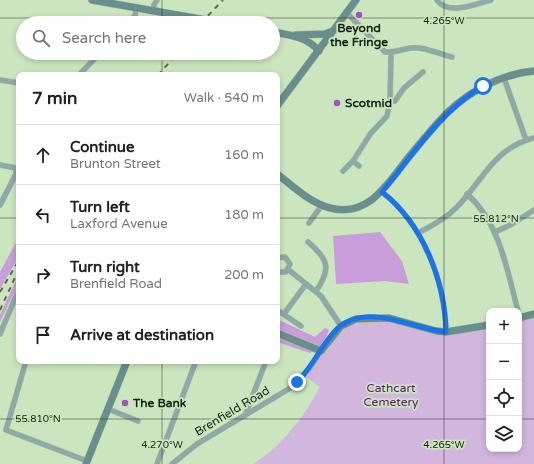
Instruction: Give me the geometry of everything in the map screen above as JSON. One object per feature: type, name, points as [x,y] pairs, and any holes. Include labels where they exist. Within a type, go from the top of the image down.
[{"type":"street","points":[[92,0],[182,16]]},
{"type":"street","points":[[152,11],[157,0]]},
{"type":"street","points":[[280,102],[356,0]]},
{"type":"street","points":[[437,0],[441,5],[449,8],[491,0]]},
{"type":"street","points":[[135,16],[136,8]]},
{"type":"street","points":[[347,13],[385,52],[391,53],[410,48],[418,48],[452,57]]},
{"type":"street","points":[[280,33],[298,35],[321,34],[333,31]]},
{"type":"street","points":[[298,35],[321,48]]},
{"type":"street","points":[[343,171],[353,161],[371,133],[387,116],[390,101],[391,53]]},
{"type":"street","points":[[81,72],[93,60]]},
{"type":"street","points":[[280,176],[313,200],[331,208],[351,208],[371,201],[382,192],[420,143],[449,112],[474,92],[504,78],[534,71]]},
{"type":"street","points":[[390,101],[395,101],[404,88],[423,72]]},
{"type":"street","points":[[504,78],[526,140]]},
{"type":"street","points":[[0,80],[16,83]]},
{"type":"street","points":[[418,233],[450,214],[499,155],[526,140],[534,138]]},
{"type":"street","points":[[353,161],[359,166]]},
{"type":"street","points":[[0,165],[16,167]]},
{"type":"street","points":[[0,205],[16,174]]},
{"type":"street","points":[[382,192],[403,210],[418,233],[440,282],[446,308],[446,332]]},
{"type":"street","points":[[467,194],[480,206],[494,232],[517,308]]},
{"type":"street","points":[[309,224],[322,205]]},
{"type":"street","points":[[494,232],[512,224],[534,210]]},
{"type":"street","points":[[308,242],[323,256],[326,265],[324,279],[316,291]]},
{"type":"street","points":[[280,257],[283,256],[288,258],[290,264],[289,270]]},
{"type":"street","points":[[289,270],[316,291],[341,326],[356,319],[389,318],[436,331],[446,332],[486,325]]},
{"type":"street","points":[[280,272],[283,273],[289,270]]},
{"type":"street","points":[[284,314],[306,284]]},
{"type":"street","points":[[0,334],[16,296]]},
{"type":"street","points":[[280,312],[301,326]]},
{"type":"street","points":[[522,317],[534,314]]},
{"type":"street","name":"Brenfield Road","points":[[172,464],[197,444],[292,387],[309,369],[341,326]]},
{"type":"street","points":[[280,334],[322,350]]},
{"type":"street","points":[[25,364],[6,430],[86,463],[126,364]]},
{"type":"street","points":[[157,464],[195,364]]},
{"type":"street","points":[[245,416],[265,364]]},
{"type":"street","points":[[108,409],[138,421]]},
{"type":"green space","name":"Cathcart Cemetery","points":[[534,317],[534,464],[253,464],[264,457],[283,439],[307,409],[320,387],[306,377],[335,337],[348,325],[361,322],[393,322],[429,333],[445,334],[486,329],[486,452],[522,452],[522,320]]},
{"type":"shaded area","points":[[380,232],[402,261],[409,284],[385,281],[336,284],[333,236]]},
{"type":"shaded area","points":[[16,243],[16,261],[0,289],[0,272]]},
{"type":"shaded area","points":[[16,280],[16,288],[0,322],[0,315]]},
{"type":"shaded area","points":[[280,320],[315,337],[325,328],[329,330],[323,346],[310,353],[280,343]]},
{"type":"railway","points":[[208,16],[223,0]]},
{"type":"railway","points":[[161,72],[172,60]]},
{"type":"railway","points":[[0,292],[16,265]]},
{"type":"railway","points":[[0,310],[16,275]]},
{"type":"place","name":"Beyond the Fringe","points":[[359,15]]},
{"type":"place","name":"Scotmid","points":[[337,103]]},
{"type":"place","name":"The Bank","points":[[125,403]]},
{"type":"route","points":[[297,382],[309,369],[334,332],[341,326],[356,319],[389,318],[401,320],[436,331],[446,332],[446,308],[440,282],[418,233],[403,210],[382,192],[428,134],[464,98],[483,86]]}]
